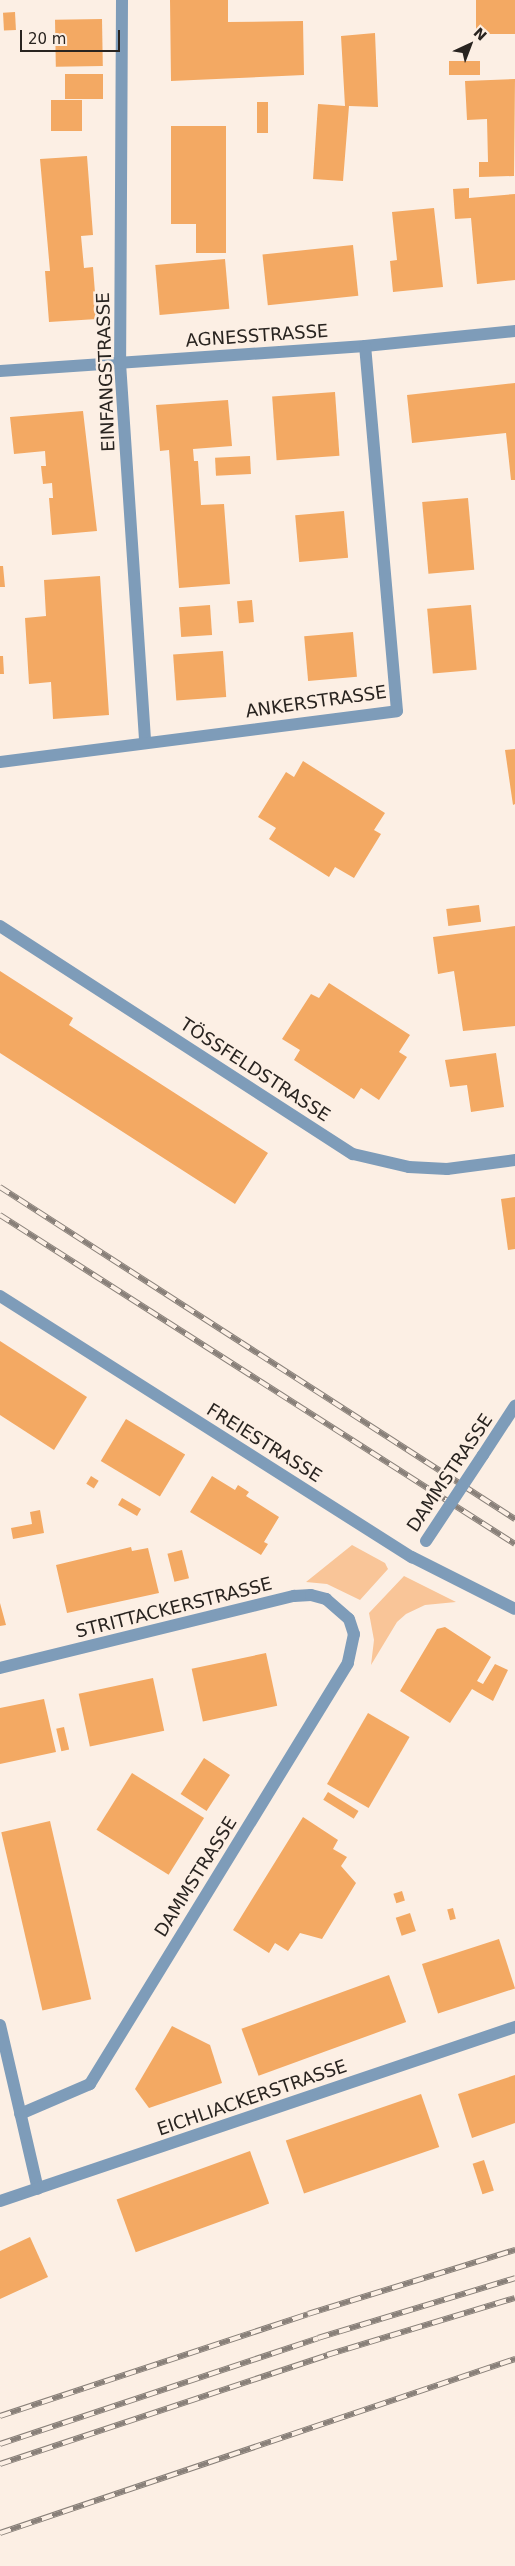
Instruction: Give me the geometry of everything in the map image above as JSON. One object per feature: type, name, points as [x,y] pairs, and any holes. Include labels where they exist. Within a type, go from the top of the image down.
[{"type":"street","name":"EINFANGSTRASSE","points":[[122,0],[120,363],[145,742]]},
{"type":"street","name":"AGNESSTRASSE","points":[[0,371],[365,346],[515,330]]},
{"type":"street","name":"ANKERSTRASSE","points":[[0,762],[397,710],[365,346]]},
{"type":"street","name":"TÖSSFELDSTRASSE","points":[[0,926],[353,1154],[409,1167],[447,1169],[515,1160]]},
{"type":"street","name":"FREIESTRASSE","points":[[0,1296],[412,1557],[515,1610]]},
{"type":"street","name":"DAMMSTRASSE","points":[[412,1557],[426,1541],[515,1406]]},
{"type":"street","name":"STRITTACKERSTRASSE","points":[[0,1668],[294,1596],[311,1595],[326,1599],[349,1619]]},
{"type":"street","name":"DAMMSTRASSE","points":[[20,2114],[90,2084],[348,1663],[354,1634],[349,1619]]},
{"type":"street","points":[[0,2024],[38,2189]]},
{"type":"street","name":"EICHLIACKERSTRASSE","points":[[0,2201],[515,2027]]},
{"type":"shaded area","points":[[352,1545],[385,1563],[388,1569],[360,1600],[327,1584],[306,1582]]},
{"type":"shaded area","points":[[404,1576],[456,1602],[425,1605],[406,1614],[397,1622],[371,1665],[374,1640],[369,1613]]},
{"type":"building","points":[[170,0],[228,0],[228,22],[303,21],[304,75],[171,81]]},
{"type":"building","points":[[476,0],[515,0],[515,34],[476,34]]},
{"type":"building","points":[[15,12],[16,30],[4,31],[3,13]]},
{"type":"building","points":[[102,19],[103,66],[56,67],[55,20]]},
{"type":"building","points":[[375,33],[378,107],[349,106],[343,181],[313,179],[318,104],[345,106],[341,36]]},
{"type":"building","points":[[449,61],[480,61],[480,75],[449,75]]},
{"type":"building","points":[[65,74],[103,74],[103,99],[65,99]]},
{"type":"building","points":[[515,79],[514,176],[479,177],[479,162],[488,162],[487,119],[467,120],[465,81]]},
{"type":"building","points":[[51,100],[82,100],[82,131],[51,131]]},
{"type":"building","points":[[257,102],[268,102],[268,133],[257,133]]},
{"type":"building","points":[[171,126],[226,126],[226,253],[196,253],[196,224],[171,224]]},
{"type":"building","points":[[87,156],[93,235],[81,236],[84,268],[93,267],[97,319],[49,322],[45,271],[50,271],[40,159]]},
{"type":"building","points":[[469,188],[469,198],[515,194],[515,280],[477,284],[471,218],[455,219],[453,189]]},
{"type":"building","points":[[434,208],[443,287],[393,292],[390,261],[397,260],[392,212]]},
{"type":"building","points":[[353,245],[358,296],[268,305],[262,255]]},
{"type":"building","points":[[225,259],[229,309],[160,315],[155,265]]},
{"type":"building","points":[[515,383],[515,480],[511,480],[506,433],[412,443],[407,395]]},
{"type":"building","points":[[335,392],[339,456],[277,460],[272,396]]},
{"type":"building","points":[[228,400],[232,446],[193,449],[194,461],[198,461],[201,505],[224,504],[230,584],[179,588],[169,450],[160,451],[156,405]]},
{"type":"building","points":[[83,411],[97,531],[52,535],[49,498],[53,498],[52,483],[43,484],[41,466],[46,466],[45,451],[14,454],[10,417]]},
{"type":"building","points":[[250,456],[251,474],[216,476],[215,458]]},
{"type":"building","points":[[468,498],[474,570],[428,574],[422,502]]},
{"type":"building","points":[[344,511],[348,558],[299,562],[295,515]]},
{"type":"building","points":[[0,566],[3,566],[5,587],[0,587]]},
{"type":"building","points":[[100,576],[109,715],[53,719],[51,682],[29,684],[25,618],[46,616],[44,580]]},
{"type":"building","points":[[252,600],[254,622],[239,623],[237,601]]},
{"type":"building","points":[[210,605],[212,635],[181,637],[179,607]]},
{"type":"building","points":[[471,605],[477,670],[433,674],[427,609]]},
{"type":"building","points":[[353,632],[357,677],[308,681],[304,636]]},
{"type":"building","points":[[223,651],[226,697],[176,700],[173,654]]},
{"type":"building","points":[[0,656],[3,656],[4,674],[0,674]]},
{"type":"building","points":[[515,749],[515,804],[513,805],[505,750]]},
{"type":"building","points":[[303,761],[385,813],[374,830],[381,834],[354,878],[335,867],[329,877],[269,839],[276,828],[258,817],[286,772],[294,777]]},
{"type":"building","points":[[479,905],[481,922],[448,926],[446,909]]},
{"type":"building","points":[[515,926],[515,1026],[463,1031],[454,971],[438,974],[433,937]]},
{"type":"building","points":[[0,971],[73,1018],[69,1025],[268,1153],[235,1204],[0,1053]]},
{"type":"building","points":[[329,983],[410,1035],[399,1052],[407,1057],[379,1100],[361,1088],[354,1099],[294,1060],[300,1050],[282,1039],[311,994],[319,998]]},
{"type":"building","points":[[496,1053],[504,1107],[471,1112],[467,1085],[450,1087],[445,1060]]},
{"type":"building","points":[[515,1197],[515,1249],[508,1250],[501,1199]]},
{"type":"building","points":[[0,1341],[87,1397],[54,1450],[0,1415]]},
{"type":"building","points":[[126,1419],[185,1455],[160,1497],[101,1461]]},
{"type":"building","points":[[91,1476],[99,1481],[94,1488],[86,1484]]},
{"type":"building","points":[[212,1476],[235,1490],[238,1485],[249,1492],[246,1496],[279,1517],[264,1542],[268,1544],[261,1555],[190,1512]]},
{"type":"building","points":[[122,1498],[141,1509],[137,1516],[118,1505]]},
{"type":"building","points":[[40,1510],[44,1533],[13,1539],[11,1528],[32,1524],[30,1512]]},
{"type":"building","points":[[131,1547],[132,1551],[148,1548],[159,1593],[67,1613],[56,1565]]},
{"type":"building","points":[[182,1550],[189,1578],[174,1582],[167,1554]]},
{"type":"building","points":[[0,1603],[6,1625],[0,1626]]},
{"type":"building","points":[[445,1627],[491,1657],[477,1681],[483,1684],[495,1664],[508,1670],[493,1701],[472,1689],[450,1723],[400,1691],[437,1629]]},
{"type":"building","points":[[266,1653],[277,1706],[203,1722],[192,1669]]},
{"type":"building","points":[[153,1678],[164,1731],[90,1747],[79,1694]]},
{"type":"building","points":[[44,1699],[56,1752],[0,1764],[0,1708]]},
{"type":"building","points":[[368,1713],[410,1737],[369,1808],[327,1784]]},
{"type":"building","points":[[64,1727],[69,1749],[61,1751],[56,1729]]},
{"type":"building","points":[[204,1758],[230,1775],[207,1811],[181,1794]]},
{"type":"building","points":[[132,1773],[204,1818],[169,1875],[96,1830]]},
{"type":"building","points":[[328,1792],[359,1811],[354,1819],[323,1800]]},
{"type":"building","points":[[303,1817],[338,1840],[333,1849],[347,1857],[341,1866],[356,1883],[322,1939],[300,1933],[288,1951],[275,1943],[269,1953],[233,1930]]},
{"type":"building","points":[[50,1821],[91,1999],[42,2011],[1,1832]]},
{"type":"building","points":[[402,1891],[405,1901],[396,1903],[393,1894]]},
{"type":"building","points":[[453,1908],[456,1919],[450,1920],[447,1910]]},
{"type":"building","points":[[410,1913],[416,1931],[402,1936],[396,1918]]},
{"type":"building","points":[[499,1939],[515,1988],[438,2013],[422,1964]]},
{"type":"building","points":[[389,1975],[406,2022],[259,2076],[241,2029]]},
{"type":"building","points":[[172,2026],[210,2045],[222,2083],[149,2108],[135,2089]]},
{"type":"building","points":[[515,2075],[515,2123],[472,2138],[458,2094]]},
{"type":"building","points":[[421,2094],[439,2147],[304,2194],[286,2141]]},
{"type":"building","points":[[250,2151],[269,2204],[136,2252],[117,2200]]},
{"type":"building","points":[[484,2160],[494,2190],[482,2194],[473,2164]]},
{"type":"building","points":[[30,2237],[48,2277],[0,2299],[0,2251]]},
{"type":"railway","points":[[0,1187],[515,1519]]},
{"type":"railway","points":[[0,1215],[515,1544]]},
{"type":"railway","points":[[0,2416],[308,2314],[515,2250]]},
{"type":"railway","points":[[0,2444],[318,2338],[515,2278]]},
{"type":"railway","points":[[0,2464],[327,2355],[515,2298]]},
{"type":"railway","points":[[0,2533],[515,2359]]}]
